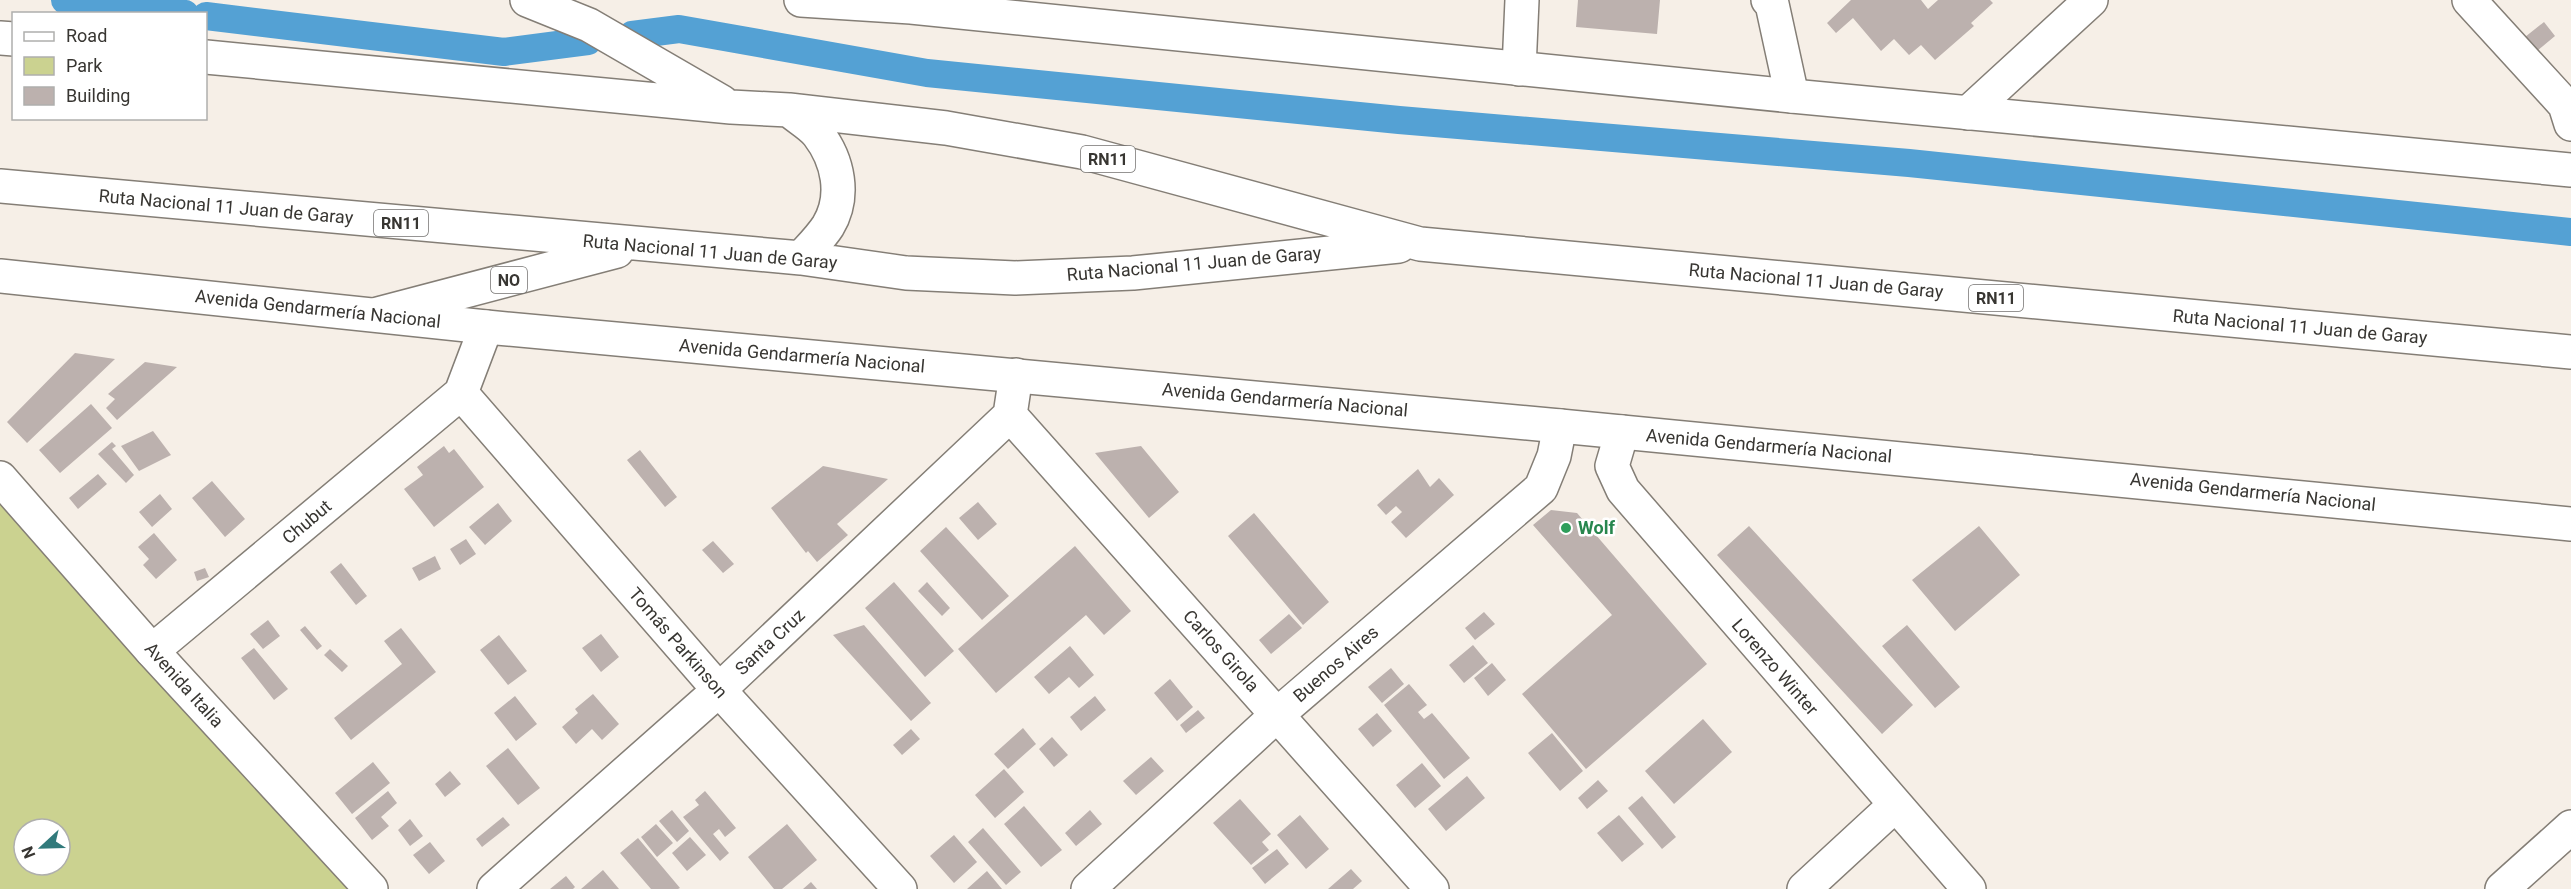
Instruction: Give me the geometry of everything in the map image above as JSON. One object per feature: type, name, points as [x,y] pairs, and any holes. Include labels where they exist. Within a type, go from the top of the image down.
[{"type":"main road","points":[[526,0],[589,25],[731,107]]},
{"type":"main road","points":[[801,0],[914,4],[1519,69],[1968,113],[2571,162]]},
{"type":"main road","points":[[1519,69],[1522,0]]},
{"type":"main road","points":[[1768,0],[1772,4],[1792,96]]},
{"type":"main road","points":[[1968,113],[2091,0]]},
{"type":"main road","points":[[2469,0],[2565,105],[2571,124]]},
{"type":"main road","name":"Ruta Nacional 11 Juan de Garay","points":[[207,57],[731,107],[789,110],[946,128],[1082,152],[1420,244],[2571,352]]},
{"type":"main road","points":[[789,110],[817,133],[831,155],[838,181],[838,204],[828,226],[801,258]]},
{"type":"main road","name":"Ruta Nacional 11 Juan de Garay","points":[[0,186],[801,258],[906,273],[1015,278],[1133,273],[1420,244]]},
{"type":"main road","name":"NO","points":[[378,314],[640,245]]},
{"type":"main road","name":"Avenida Gendarmería Nacional","points":[[1,276],[486,327],[1560,426],[2571,524]]},
{"type":"main road","points":[[461,393],[486,327]]},
{"type":"main road","points":[[1010,415],[1016,375]]},
{"type":"main road","name":"Chubut","points":[[152,651],[461,393]]},
{"type":"main road","name":"Tomás Parkinson","points":[[461,393],[719,690],[900,889]]},
{"type":"main road","name":"Santa Cruz","points":[[494,889],[719,690],[1010,415]]},
{"type":"main road","name":"Carlos Girola","points":[[1010,415],[1432,889]]},
{"type":"main road","name":"Buenos Aires","points":[[1088,889],[1278,714],[1541,488],[1554,456],[1560,426]]},
{"type":"main road","name":"Lorenzo Winter","points":[[1622,432],[1612,466],[1623,490],[1894,806],[1969,889]]},
{"type":"main road","name":"Avenida Italia","points":[[0,478],[152,651],[371,889]]},
{"type":"main road","points":[[1804,889],[1894,806]]},
{"type":"main road","points":[[2502,889],[2571,827]]},
{"type":"green space","points":[[0,485],[353,889],[0,889]]},
{"type":"building","points":[[1578,0],[1660,0],[1657,34],[1576,27]]},
{"type":"building","points":[[1851,0],[1921,0],[1928,9],[1938,0],[1990,0],[1993,3],[1971,23],[1974,26],[1935,60],[1921,45],[1909,55],[1894,39],[1881,51],[1853,18],[1836,33],[1827,23]]},
{"type":"building","points":[[2544,22],[2555,36],[2537,51],[2525,37]]},
{"type":"building","points":[[75,353],[115,359],[27,443],[7,422]]},
{"type":"building","points":[[145,362],[177,367],[117,420],[106,408],[115,399],[108,394]]},
{"type":"building","points":[[91,404],[112,428],[60,473],[39,450]]},
{"type":"building","points":[[153,431],[171,455],[139,471],[121,446]]},
{"type":"building","points":[[112,442],[116,446],[112,449],[134,475],[126,483],[98,454]]},
{"type":"building","points":[[444,446],[449,453],[454,449],[484,487],[434,527],[404,489],[423,475],[417,467]]},
{"type":"building","points":[[1141,446],[1179,492],[1149,518],[1095,453]]},
{"type":"building","points":[[640,450],[677,497],[665,507],[627,460]]},
{"type":"building","points":[[823,466],[888,479],[837,524],[848,535],[817,562],[808,551],[806,553],[771,508]]},
{"type":"building","points":[[1418,469],[1430,487],[1439,478],[1454,495],[1406,538],[1391,522],[1402,512],[1396,506],[1386,515],[1377,505]]},
{"type":"building","points":[[98,474],[107,484],[78,509],[69,498]]},
{"type":"building","points":[[212,481],[245,519],[225,537],[192,498]]},
{"type":"building","points":[[160,494],[172,509],[152,527],[139,512]]},
{"type":"building","points":[[978,502],[997,524],[978,540],[959,518]]},
{"type":"building","points":[[498,503],[512,521],[485,545],[469,527]]},
{"type":"building","points":[[1551,510],[1577,513],[1707,664],[1586,769],[1522,694],[1612,615],[1533,525]]},
{"type":"building","points":[[1254,513],[1329,602],[1303,625],[1228,536]]},
{"type":"building","points":[[1749,526],[1913,705],[1882,734],[1717,555]]},
{"type":"building","points":[[1979,526],[2020,575],[1955,631],[1912,580]]},
{"type":"building","points":[[946,527],[1009,596],[982,620],[920,551]]},
{"type":"building","points":[[154,533],[177,560],[156,579],[143,565],[149,559],[138,547]]},
{"type":"building","points":[[466,539],[476,554],[460,565],[450,549]]},
{"type":"building","points":[[713,541],[734,564],[723,573],[702,550]]},
{"type":"building","points":[[1075,546],[1131,611],[1104,635],[1086,615],[996,693],[958,649]]},
{"type":"building","points":[[435,556],[441,569],[419,581],[412,568]]},
{"type":"building","points":[[341,563],[367,596],[356,605],[330,572]]},
{"type":"building","points":[[205,568],[209,577],[197,581],[194,572]]},
{"type":"building","points":[[894,582],[954,651],[925,677],[865,608]]},
{"type":"building","points":[[927,582],[950,608],[942,616],[918,591]]},
{"type":"building","points":[[1484,612],[1495,624],[1475,640],[1465,628]]},
{"type":"building","points":[[1289,614],[1302,628],[1271,654],[1259,640]]},
{"type":"building","points":[[268,620],[280,636],[263,649],[250,634]]},
{"type":"building","points":[[864,625],[931,703],[911,721],[833,635]]},
{"type":"building","points":[[1907,625],[1960,687],[1935,708],[1882,646]]},
{"type":"building","points":[[305,626],[322,646],[317,650],[300,630]]},
{"type":"building","points":[[401,628],[436,672],[351,740],[334,718],[402,664],[384,641]]},
{"type":"building","points":[[601,634],[619,657],[601,672],[582,648]]},
{"type":"building","points":[[499,635],[527,671],[508,685],[480,650]]},
{"type":"building","points":[[1473,645],[1488,663],[1464,683],[1449,665]]},
{"type":"building","points":[[1070,646],[1094,675],[1079,688],[1069,677],[1049,694],[1034,677]]},
{"type":"building","points":[[254,648],[288,689],[274,700],[241,658]]},
{"type":"building","points":[[330,649],[348,666],[342,672],[324,655]]},
{"type":"building","points":[[1492,663],[1506,680],[1488,696],[1474,678]]},
{"type":"building","points":[[1391,668],[1404,684],[1382,703],[1368,687]]},
{"type":"building","points":[[1170,679],[1193,707],[1177,721],[1154,693]]},
{"type":"building","points":[[1409,684],[1427,705],[1418,712],[1424,719],[1432,713],[1470,758],[1444,779],[1384,705]]},
{"type":"building","points":[[593,694],[619,724],[602,740],[592,729],[576,744],[562,727],[578,713],[575,709]]},
{"type":"building","points":[[515,696],[537,724],[516,741],[494,713]]},
{"type":"building","points":[[1095,696],[1106,710],[1081,731],[1070,717]]},
{"type":"building","points":[[1198,710],[1205,718],[1186,733],[1180,725]]},
{"type":"building","points":[[1377,713],[1392,731],[1373,747],[1358,729]]},
{"type":"building","points":[[1703,719],[1732,752],[1674,804],[1645,771]]},
{"type":"building","points":[[1023,728],[1036,744],[1008,769],[994,754]]},
{"type":"building","points":[[911,729],[920,739],[902,755],[893,745]]},
{"type":"building","points":[[1552,733],[1583,771],[1560,791],[1528,753]]},
{"type":"building","points":[[1052,737],[1068,755],[1054,767],[1039,749]]},
{"type":"building","points":[[508,748],[540,788],[518,805],[486,766]]},
{"type":"building","points":[[1151,757],[1164,771],[1136,795],[1123,781]]},
{"type":"building","points":[[373,762],[390,783],[352,814],[335,793]]},
{"type":"building","points":[[1422,763],[1441,786],[1415,808],[1396,785]]},
{"type":"building","points":[[1004,769],[1024,792],[995,818],[975,795]]},
{"type":"building","points":[[450,771],[461,784],[445,797],[435,784]]},
{"type":"building","points":[[1467,776],[1485,798],[1446,831],[1428,809]]},
{"type":"building","points":[[1598,780],[1608,791],[1587,809],[1578,798]]},
{"type":"building","points":[[388,791],[397,803],[381,817],[389,826],[372,840],[355,818]]},
{"type":"building","points":[[705,791],[736,828],[725,837],[719,829],[713,834],[729,853],[720,861],[683,817],[699,805],[695,800]]},
{"type":"building","points":[[1642,796],[1676,837],[1662,849],[1628,808]]},
{"type":"building","points":[[1240,799],[1271,834],[1262,842],[1269,850],[1251,865],[1213,823]]},
{"type":"building","points":[[1024,806],[1062,850],[1041,867],[1004,824]]},
{"type":"building","points":[[672,810],[689,831],[677,842],[659,821]]},
{"type":"building","points":[[1090,810],[1102,824],[1076,846],[1065,833]]},
{"type":"building","points":[[1300,815],[1329,849],[1306,869],[1277,835]]},
{"type":"building","points":[[1619,815],[1644,844],[1622,862],[1597,833]]},
{"type":"building","points":[[503,817],[510,825],[482,847],[476,839]]},
{"type":"building","points":[[410,819],[423,836],[410,846],[398,830]]},
{"type":"building","points":[[656,824],[673,843],[657,857],[641,837]]},
{"type":"building","points":[[787,824],[817,860],[782,889],[774,889],[748,857]]},
{"type":"building","points":[[983,828],[1021,872],[1006,885],[968,842]]},
{"type":"building","points":[[954,835],[977,862],[954,883],[930,856]]},
{"type":"building","points":[[690,837],[706,855],[687,871],[672,853]]},
{"type":"building","points":[[638,838],[680,888],[651,889],[620,853]]},
{"type":"building","points":[[430,842],[445,861],[429,874],[413,855]]},
{"type":"building","points":[[1277,849],[1289,864],[1265,884],[1252,868]]},
{"type":"building","points":[[1351,869],[1362,881],[1353,889],[1328,889]]},
{"type":"building","points":[[603,870],[619,889],[581,889]]},
{"type":"building","points":[[987,871],[1002,889],[967,889]]},
{"type":"building","points":[[566,876],[575,887],[573,889],[550,889]]},
{"type":"building","points":[[811,882],[817,889],[803,889]]},
{"type":"waterway","points":[[65,0],[168,12]]},
{"type":"waterway","points":[[207,16],[504,52],[588,41]]},
{"type":"waterway","points":[[632,35],[679,29],[927,73],[1399,120],[1909,163],[2571,232]]},
{"type":"place","name":"Wolf","points":[[1566,528]]}]
